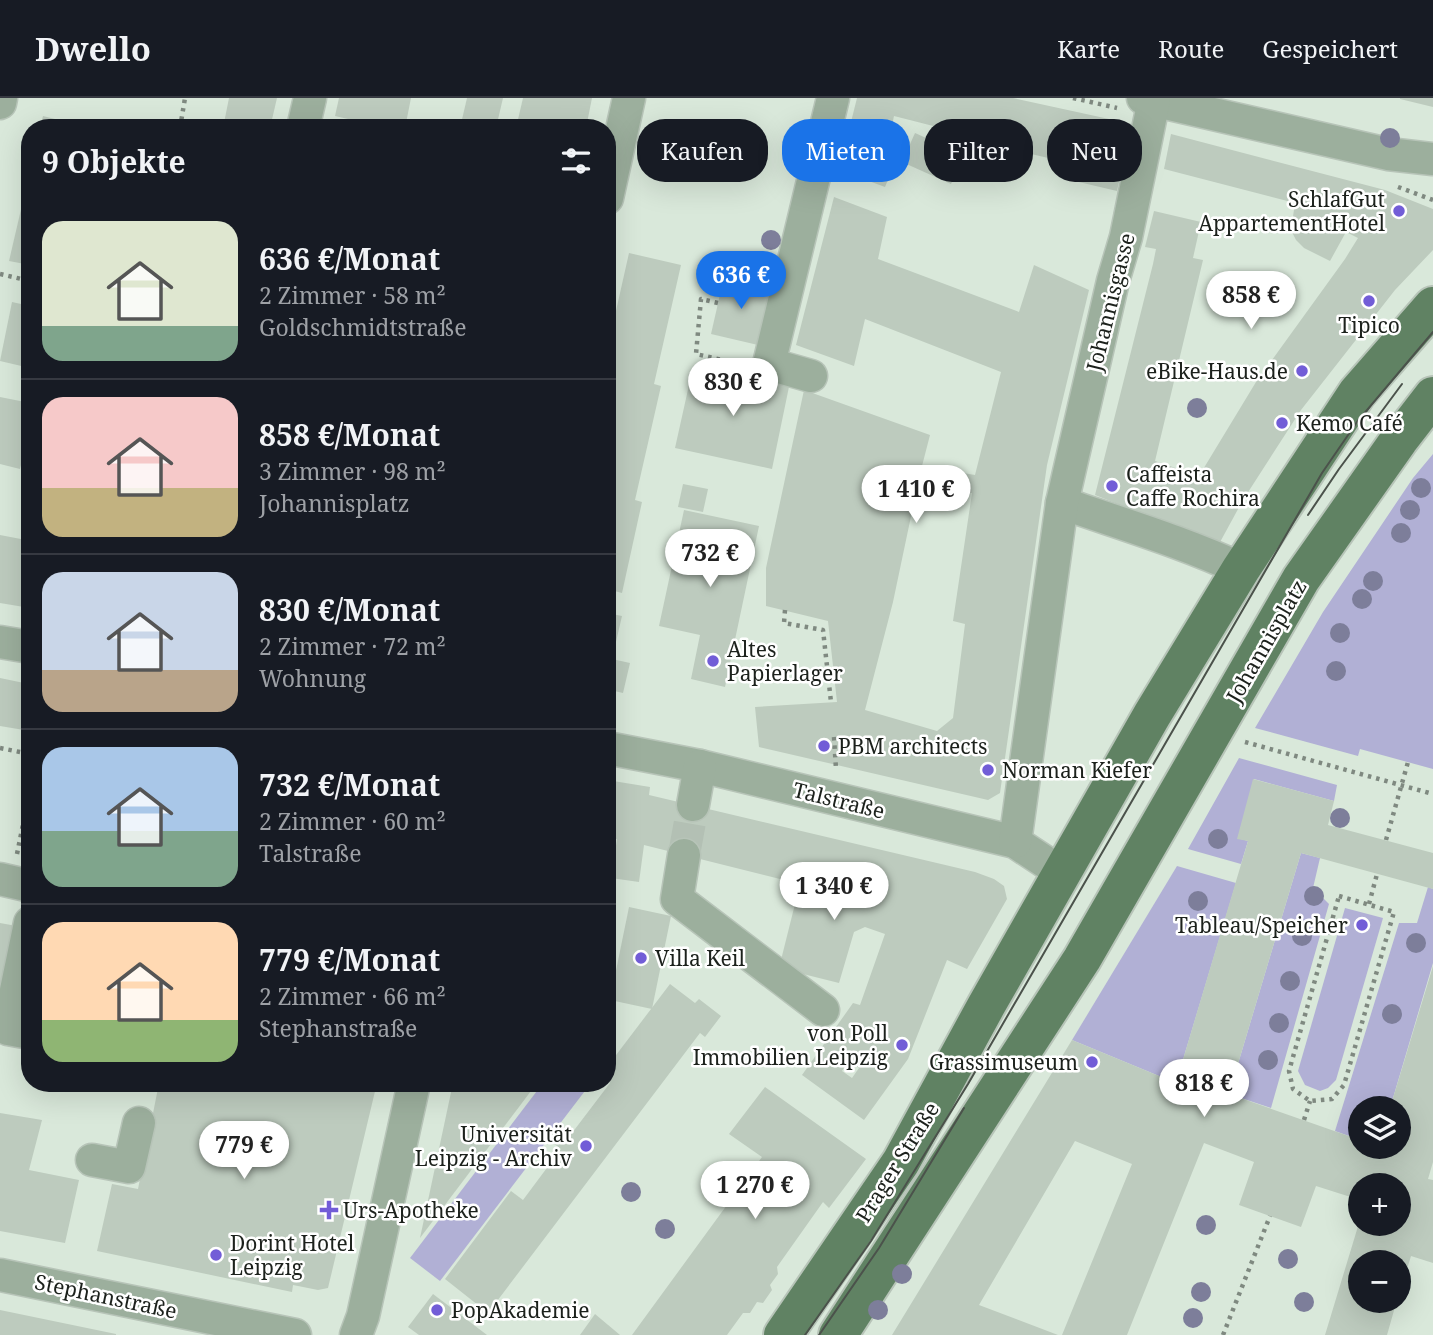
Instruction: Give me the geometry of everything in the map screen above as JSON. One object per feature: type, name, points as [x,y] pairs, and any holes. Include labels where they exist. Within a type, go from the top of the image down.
[{"type":"main road","points":[[1062,873],[1152,715],[1241,569],[1343,412],[1433,306]]},
{"type":"main road","name":"Johannisplatz","points":[[1117,898],[1301,579],[1433,396]]},
{"type":"main road","name":"Prager Straße","points":[[783,1335],[901,1162],[1062,873]]},
{"type":"main road","name":"Prager Straße","points":[[838,1335],[1067,982],[1117,898]]},
{"type":"street","points":[[305,119],[310,98]]},
{"type":"street","points":[[616,157],[629,98]]},
{"type":"street","points":[[811,376],[769,364],[833,98]]},
{"type":"street","points":[[1156,99],[1362,149],[1433,159]]},
{"type":"street","name":"Johannisgasse","points":[[1062,503],[1156,99]]},
{"type":"street","points":[[1015,842],[1062,503],[1184,545],[1241,569]]},
{"type":"street","points":[[0,642],[21,646]]},
{"type":"street","name":"Talstraße","points":[[616,750],[700,766],[1015,842],[1062,873]]},
{"type":"street","points":[[693,805],[700,766]]},
{"type":"street","points":[[684,855],[677,899],[824,1010]]},
{"type":"street","points":[[21,966],[8,1029],[21,1031]]},
{"type":"street","points":[[356,1335],[363,1316],[412,1092]]},
{"type":"street","points":[[92,1160],[130,1167],[139,1123]]},
{"type":"street","name":"Stephanstraße","points":[[0,1275],[295,1335]]},
{"type":"path","points":[[182,119],[185,98]]},
{"type":"path","points":[[0,274],[21,279]]},
{"type":"path","points":[[718,303],[701,299],[696,354],[746,365],[755,361],[769,364]]},
{"type":"path","points":[[785,610],[784,623],[826,631],[831,702]]},
{"type":"path","points":[[834,737],[836,765]]},
{"type":"path","points":[[1237,740],[1399,786],[1433,793]]},
{"type":"path","points":[[0,748],[21,752]]},
{"type":"path","points":[[1386,840],[1399,786],[1408,762]]},
{"type":"path","points":[[14,882],[21,842]]},
{"type":"path","points":[[1369,904],[1377,874]]},
{"type":"path","points":[[1339,896],[1394,912],[1344,1085],[1332,1099],[1310,1101],[1293,1089],[1289,1071],[1339,896]]},
{"type":"path","points":[[1304,1120],[1310,1101]]},
{"type":"path","points":[[1223,1335],[1270,1216]]},
{"type":"shaded area","points":[[1433,454],[1433,769],[1360,749],[1358,756],[1255,728],[1323,612],[1413,478]]},
{"type":"shaded area","points":[[1239,758],[1337,785],[1334,801],[1254,779],[1238,838],[1248,841],[1241,864],[1188,849]]},
{"type":"shaded area","points":[[1301,853],[1320,858],[1313,888],[1329,904],[1271,1108],[1229,1094]]},
{"type":"shaded area","points":[[1177,866],[1236,883],[1176,1083],[1072,1040]]},
{"type":"shaded area","points":[[1428,887],[1433,889],[1433,963],[1394,1096],[1348,1096],[1348,1136],[1335,1131],[1399,923],[1417,923]]},
{"type":"shaded area","points":[[1345,908],[1383,918],[1336,1080],[1320,1091],[1305,1085],[1298,1071]]},
{"type":"shaded area","points":[[536,1092],[584,1092],[440,1281],[410,1258]]},
{"type":"building","points":[[229,98],[277,98],[272,119],[225,119]]},
{"type":"building","points":[[339,98],[411,98],[407,119],[348,119],[335,116]]},
{"type":"building","points":[[467,98],[503,98],[498,119],[462,119]]},
{"type":"building","points":[[523,98],[592,98],[588,119],[518,119]]},
{"type":"building","points":[[857,98],[1013,98],[1109,119],[1047,119],[1047,158],[1033,154],[1033,119],[924,119],[924,124],[894,116],[893,119],[852,119]]},
{"type":"building","points":[[1433,98],[1433,107],[1400,99]]},
{"type":"building","points":[[915,133],[924,137],[924,172],[910,166],[910,144]]},
{"type":"building","points":[[1171,134],[1385,190],[1433,209],[1433,250],[1395,290],[1301,410],[1243,500],[1219,544],[1095,495],[1153,264],[1156,249],[1145,247],[1154,211],[1201,222],[1193,258],[1203,260],[1155,461],[1199,476],[1256,382],[1358,238],[1346,232],[1330,261],[1304,248],[1291,230],[1295,203],[1164,169]]},
{"type":"building","points":[[871,182],[887,182],[885,187]]},
{"type":"building","points":[[1079,182],[1119,182],[1117,191]]},
{"type":"building","points":[[834,197],[887,217],[878,259],[1019,312],[1034,265],[1089,290],[1047,465],[1000,793],[988,800],[759,747],[755,707],[837,702],[828,621],[766,606],[766,568],[804,390],[930,435],[922,466],[975,475],[1001,372],[865,319],[854,366],[796,345]],"holes":[[[918,483],[972,493],[953,621],[965,624],[953,718],[937,731],[865,710],[893,602]]]},
{"type":"building","points":[[21,209],[21,263],[9,261]]},
{"type":"building","points":[[629,253],[681,265],[654,384],[661,386],[635,500],[642,502],[622,593],[616,591],[616,311]]},
{"type":"building","points":[[724,277],[772,288],[758,345],[711,334]]},
{"type":"building","points":[[12,302],[21,304],[21,366],[0,361]]},
{"type":"building","points":[[693,367],[741,377],[736,402],[745,404],[752,374],[790,382],[772,469],[675,448]]},
{"type":"building","points":[[0,397],[21,401],[21,465],[20,469],[0,464]]},
{"type":"building","points":[[683,484],[708,489],[703,512],[678,507]]},
{"type":"building","points":[[684,510],[759,526],[725,687],[691,679],[700,635],[659,626]]},
{"type":"building","points":[[0,535],[21,539],[21,606],[0,603]]},
{"type":"building","points":[[616,615],[622,616],[616,642]]},
{"type":"building","points":[[616,660],[630,663],[623,693],[616,691]]},
{"type":"building","points":[[0,678],[21,682],[21,730],[0,726]]},
{"type":"building","name":"Grassimuseum","points":[[1253,779],[1334,801],[1328,825],[1433,853],[1433,889],[1301,853],[1229,1094],[1348,1136],[1348,1159],[1411,1159],[1411,1096],[1394,1096],[1433,966],[1433,1162],[1428,1179],[1433,1180],[1433,1263],[1411,1256],[1411,1250],[1351,1250],[1355,1236],[1411,1236],[1411,1173],[1348,1173],[1348,1196],[1316,1186],[1301,1227],[1239,1205],[1254,1162],[1204,1143],[1127,1335],[1062,1335],[1132,1164],[1075,1141],[979,1305],[1058,1335],[892,1335],[1072,1040],[1176,1083],[1248,841],[1237,839]]},
{"type":"building","points":[[616,781],[650,787],[649,795],[975,872],[1004,886],[1007,899],[967,969],[947,960],[908,1059],[864,1120],[802,1075],[853,1003],[860,1005],[885,934],[865,927],[854,932],[839,983],[779,968],[800,884],[644,845],[639,882],[616,879]],"holes":[[[849,1060],[859,1068],[852,1078],[842,1071]]]},
{"type":"building","name":"Villa Keil","points":[[629,907],[671,916],[652,1009],[616,1001],[616,971]]},
{"type":"building","points":[[0,923],[21,927],[21,932],[0,1035]]},
{"type":"building","name":"Universität Leipzig - Archiv","points":[[670,984],[695,1003],[699,999],[721,1016],[705,1037],[700,1033],[488,1313],[445,1279],[511,1191],[523,1200],[561,1149],[553,1143],[565,1127],[572,1133],[603,1092],[616,1092],[616,1055]]},
{"type":"building","points":[[765,1087],[866,1159],[829,1208],[823,1202],[777,1267],[778,1274],[770,1285],[772,1290],[763,1303],[757,1302],[750,1313],[743,1313],[727,1335],[632,1335],[762,1157],[729,1134]]},
{"type":"building","points":[[157,1092],[375,1092],[328,1288],[318,1290],[293,1285],[292,1292],[97,1251],[112,1184],[138,1189]]},
{"type":"building","points":[[451,1092],[530,1092],[420,1238]]},
{"type":"building","points":[[0,1113],[42,1120],[29,1170],[79,1180],[65,1243],[0,1231]]},
{"type":"building","name":"Grassimuseum","points":[[1348,1259],[1348,1313],[1393,1313],[1387,1335],[1325,1335]]},
{"type":"building","name":"PopAkademie","points":[[433,1294],[487,1335],[419,1335],[408,1327]]},
{"type":"building","points":[[0,1310],[116,1334],[116,1335],[0,1335]]},
{"type":"building","points":[[595,1314],[620,1335],[580,1335]]},
{"type":"tunnel","points":[[684,855],[693,805]]},
{"type":"tram line","points":[[805,1335],[871,1241],[968,1084],[1322,473],[1357,422],[1433,332]]},
{"type":"tram line","points":[[1308,515],[1402,384]]},
{"type":"tram line","points":[[819,1335],[879,1248],[964,1108]]},
{"type":"place","name":"SchlafGut AppartementHotel","points":[[1399,211]]},
{"type":"place","name":"Tipico","points":[[1369,301]]},
{"type":"place","name":"eBike-Haus.de","points":[[1302,371]]},
{"type":"place","name":"Kemo Café","points":[[1282,423]]},
{"type":"place","name":"Caffeista Caffe Rochira","points":[[1112,486]]},
{"type":"place","name":"Altes Papierlager","points":[[713,661]]},
{"type":"place","name":"PBM architects","points":[[824,746]]},
{"type":"place","name":"Norman Kiefer","points":[[988,770]]},
{"type":"place","name":"Tableau/Speicher","points":[[1362,925]]},
{"type":"place","name":"Villa Keil","points":[[641,958]]},
{"type":"place","name":"von Poll Immobilien Leipzig","points":[[902,1045]]},
{"type":"place","name":"Grassimuseum","points":[[1092,1062]]},
{"type":"place","name":"Universität Leipzig - Archiv","points":[[586,1146]]},
{"type":"place","name":"Urs-Apotheke","points":[[329,1210]]},
{"type":"place","name":"Dorint Hotel Leipzig","points":[[216,1255]]},
{"type":"place","name":"PopAkademie","points":[[437,1310]]}]
